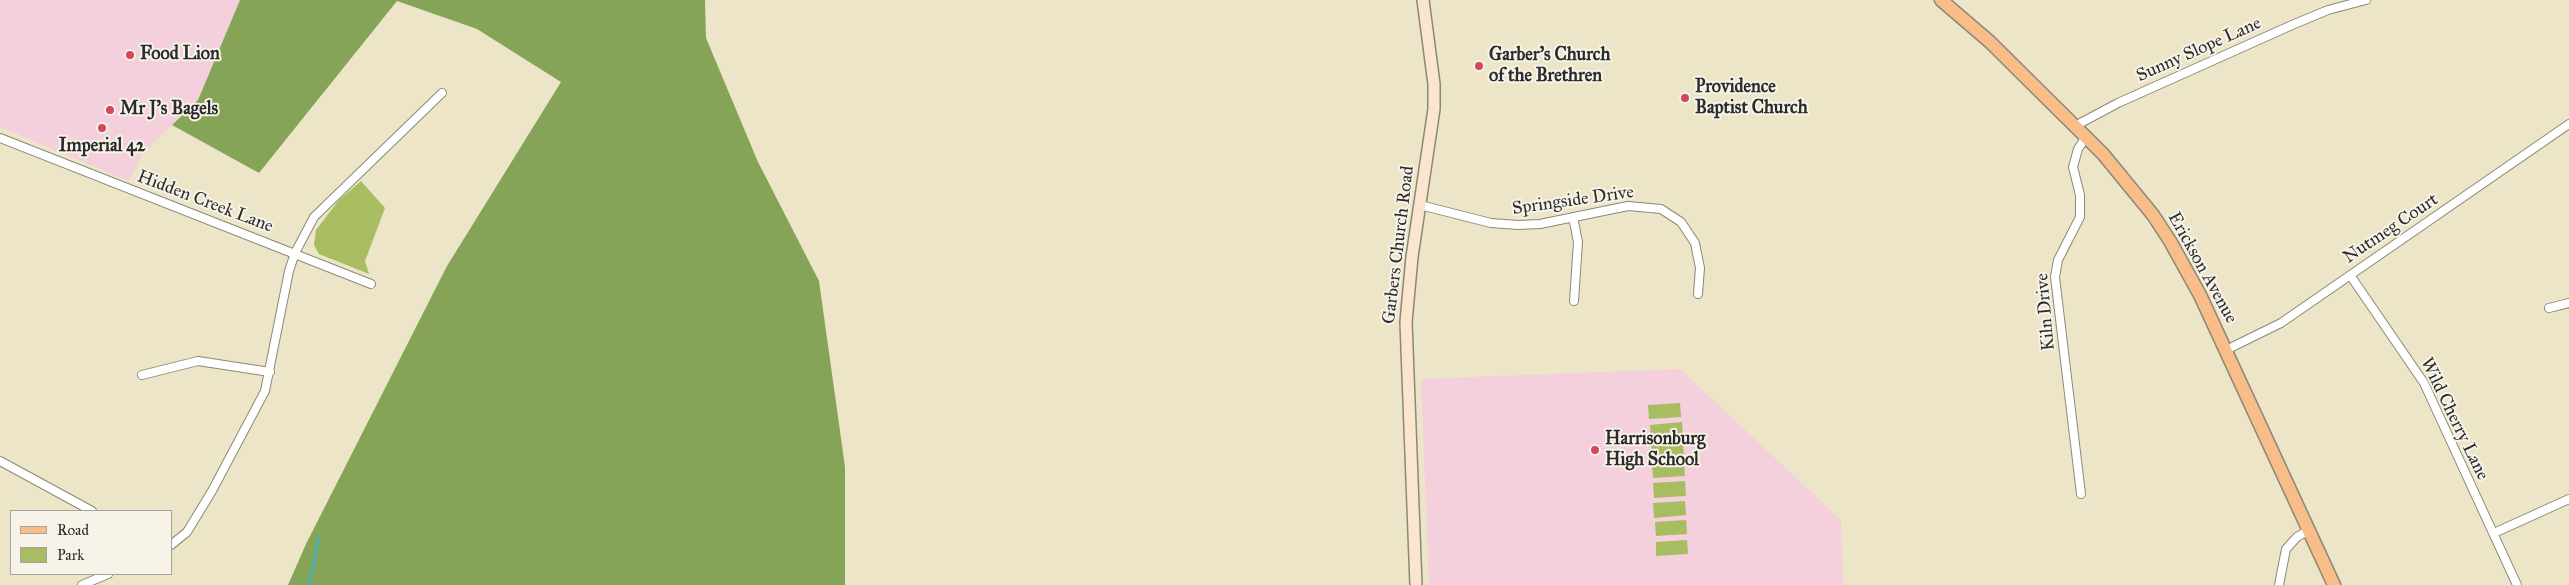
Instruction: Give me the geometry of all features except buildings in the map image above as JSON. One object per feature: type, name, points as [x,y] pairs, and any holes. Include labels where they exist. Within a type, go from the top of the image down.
[{"type":"main road","name":"Erickson Avenue","points":[[1941,0],[1972,24],[2076,126],[2129,183],[2170,240],[2191,276],[2334,585]]},
{"type":"street","name":"Garbers Church Road","points":[[1416,585],[1406,322],[1410,272],[1434,101],[1423,0]]},
{"type":"street","name":"Sunny Slope Lane","points":[[2076,126],[2118,103],[2292,25],[2328,10],[2366,0]]},
{"type":"street","points":[[172,544],[187,532],[258,407],[270,372],[284,288],[295,253],[321,208],[442,93]]},
{"type":"street","name":"Nutmeg Court","points":[[2226,350],[2281,323],[2569,124]]},
{"type":"street","name":"Kiln Drive","points":[[2081,494],[2055,277],[2058,260],[2080,217],[2080,195],[2074,167],[2078,149],[2086,137]]},
{"type":"street","name":"Hidden Creek Lane","points":[[0,138],[371,284]]},
{"type":"street","name":"Springside Drive","points":[[1420,205],[1507,225],[1534,224],[1633,205],[1651,207],[1669,214],[1687,229],[1696,246],[1700,268],[1698,294]]},
{"type":"street","points":[[1573,217],[1578,242],[1574,301]]},
{"type":"street","name":"Wild Cherry Lane","points":[[2350,275],[2424,383],[2517,585]]},
{"type":"street","points":[[2549,308],[2569,302]]},
{"type":"street","points":[[142,375],[198,361],[270,372]]},
{"type":"street","points":[[0,461],[90,510]]},
{"type":"street","points":[[2494,533],[2569,499]]},
{"type":"street","points":[[2279,585],[2286,549],[2296,537],[2308,530]]},
{"type":"street","points":[[82,585],[106,575]]},
{"type":"shaded area","points":[[0,0],[240,0],[198,100],[143,153],[129,181],[0,127]]},
{"type":"shaded area","name":"Harrisonburg High School","points":[[1680,369],[1841,520],[1843,585],[1429,585],[1421,379]]},
{"type":"green space","points":[[240,0],[705,0],[706,38],[758,162],[819,281],[845,467],[845,585],[288,585],[306,544],[447,266],[561,82],[477,29],[397,1],[259,173],[172,125],[198,100]]},
{"type":"green space","points":[[361,181],[385,208],[365,261],[369,274],[319,254],[314,245],[316,230],[339,200]]},
{"type":"green space","points":[[1680,403],[1681,417],[1649,419],[1648,405]]},
{"type":"green space","points":[[1682,422],[1683,437],[1651,439],[1650,425]]},
{"type":"green space","points":[[1683,443],[1684,457],[1652,459],[1651,445]]},
{"type":"green space","points":[[1684,462],[1685,476],[1653,478],[1652,464]]},
{"type":"green space","points":[[1685,481],[1686,496],[1654,498],[1653,483]]},
{"type":"green space","points":[[1685,501],[1686,515],[1654,518],[1653,503]]},
{"type":"green space","points":[[1686,520],[1687,534],[1656,536],[1655,522]]},
{"type":"green space","points":[[1687,540],[1688,554],[1656,556],[1656,542]]},
{"type":"waterway","points":[[309,585],[319,538]]},
{"type":"place","name":"Food Lion","points":[[130,55]]},
{"type":"place","name":"Garber's Church of the Brethren","points":[[1479,66]]},
{"type":"place","name":"Providence Baptist Church","points":[[1685,98]]},
{"type":"place","name":"Mr J's Bagels","points":[[110,110]]},
{"type":"place","name":"Imperial 42","points":[[102,128]]},
{"type":"place","name":"Harrisonburg High School","points":[[1595,450]]}]
